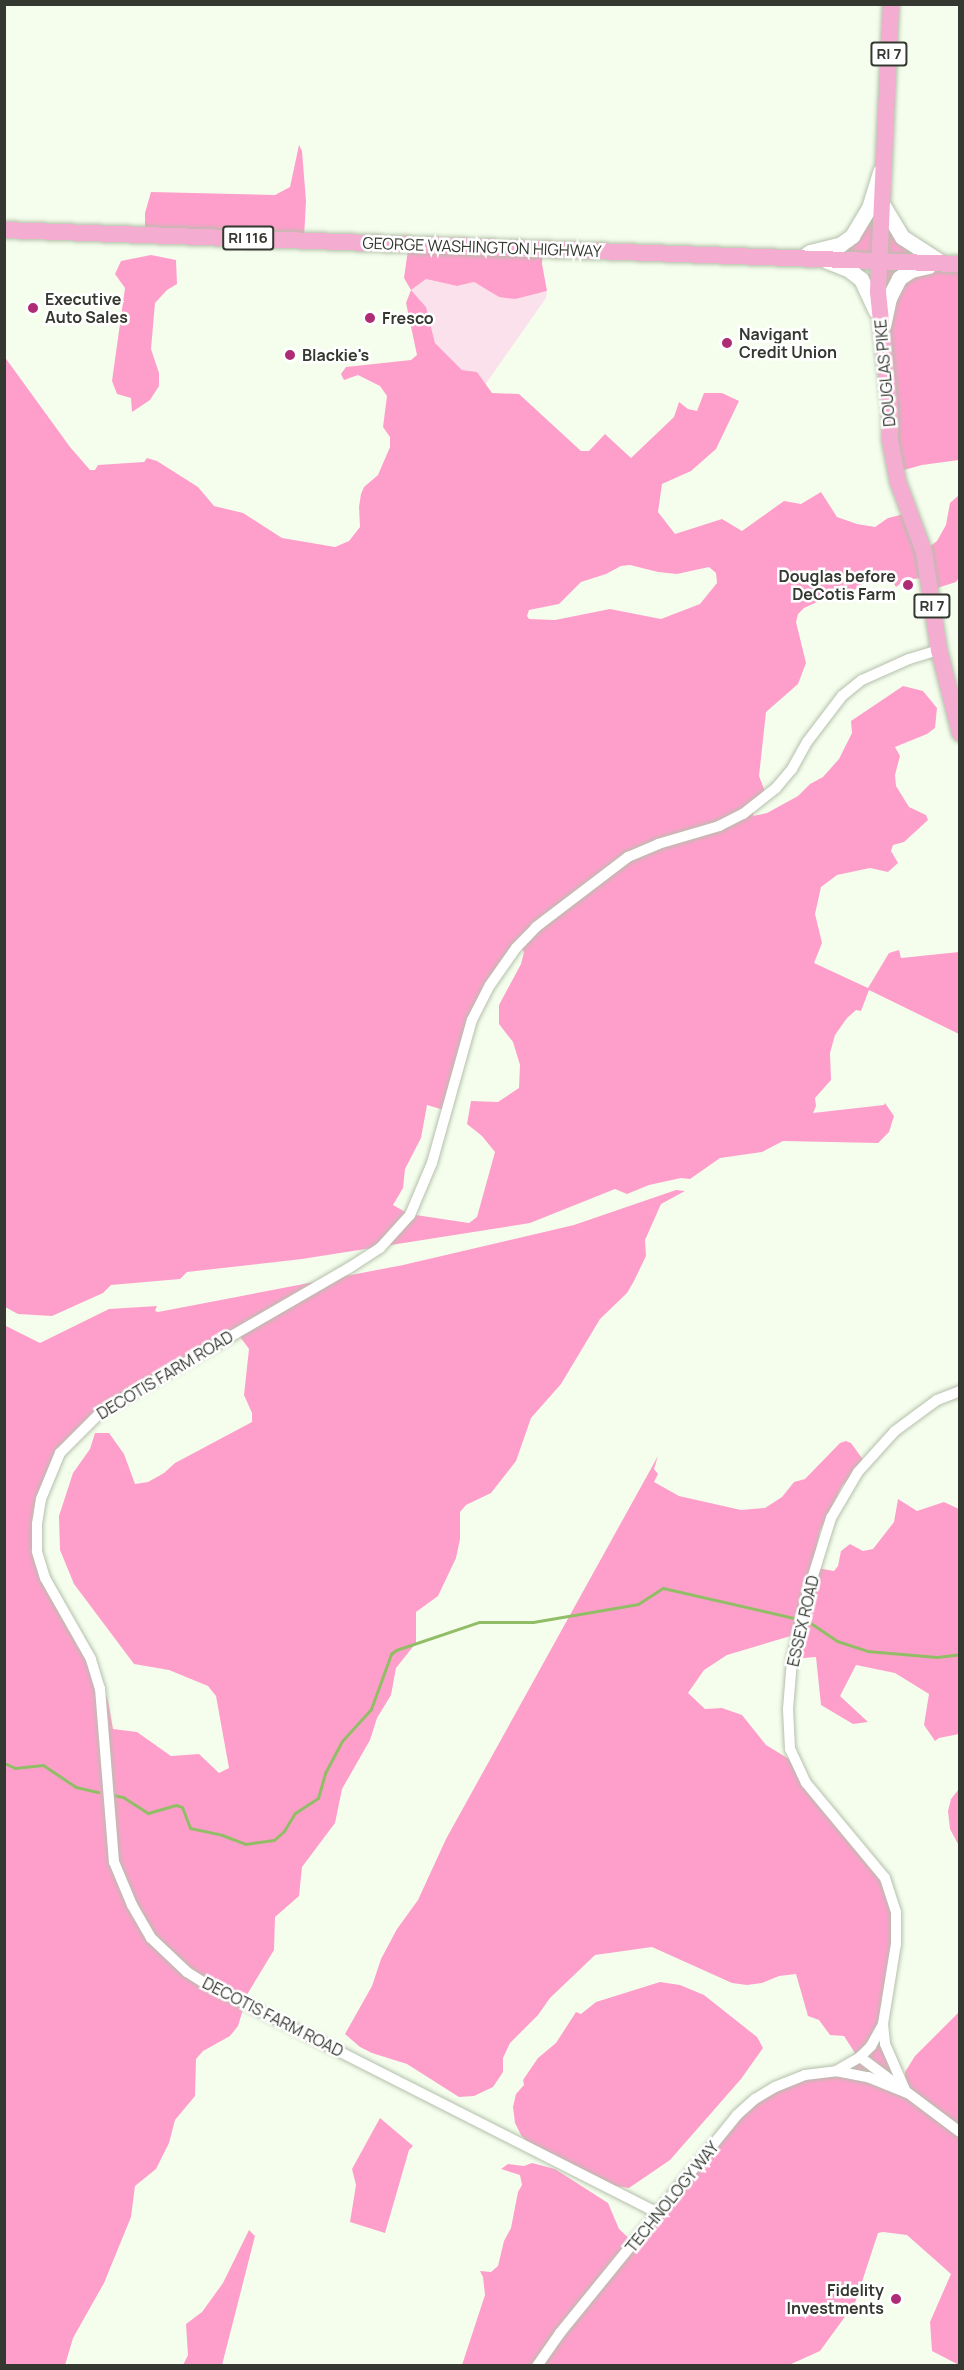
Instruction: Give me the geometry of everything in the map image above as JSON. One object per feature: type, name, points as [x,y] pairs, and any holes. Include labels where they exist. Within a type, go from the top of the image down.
[{"type":"main road","name":"DOUGLAS PIKE","points":[[891,4],[879,261],[881,332],[890,411],[890,440],[896,471],[924,552],[939,650],[960,733]]},
{"type":"main road","points":[[802,258],[810,252],[841,244],[852,236],[868,207],[882,165]]},
{"type":"main road","points":[[881,202],[902,237],[942,263]]},
{"type":"main road","name":"GEORGE WASHINGTON HIGHWAY","points":[[4,230],[960,264]]},
{"type":"main road","points":[[802,258],[823,260],[855,273],[871,295],[881,332]]},
{"type":"main road","points":[[881,332],[889,298],[899,278],[911,270],[942,263]]},
{"type":"street","name":"DECOTIS FARM ROAD","points":[[658,2213],[207,1984],[187,1972],[151,1938],[132,1905],[114,1862],[100,1689],[91,1659],[45,1578],[37,1551],[37,1524],[41,1499],[60,1453],[102,1410],[349,1268],[380,1248],[410,1215],[432,1163],[472,1020],[490,985],[516,948],[536,927],[628,857],[667,841],[719,825],[743,814],[776,788],[792,769],[807,742],[842,696],[862,681],[909,659],[939,650]]},
{"type":"street","name":"ESSEX ROAD","points":[[836,2071],[860,2057],[871,2046],[883,2024],[896,1944],[896,1912],[885,1878],[806,1783],[790,1749],[788,1709],[792,1660],[807,1595],[831,1518],[858,1472],[895,1431],[937,1400],[960,1391]]},
{"type":"street","points":[[883,2024],[885,2044],[907,2093]]},
{"type":"street","points":[[860,2057],[960,2132]]},
{"type":"street","name":"TECHNOLOGY WAY","points":[[537,2366],[560,2333],[745,2107],[790,2080],[805,2074],[836,2071]]},
{"type":"street","points":[[836,2071],[868,2077],[907,2093]]},
{"type":"shaded area","points":[[299,145],[302,151],[306,201],[304,238],[145,231],[145,213],[151,192],[275,195],[290,187]]},
{"type":"shaded area","points":[[868,210],[943,259],[959,259],[959,460],[904,470],[895,441],[878,258],[812,253],[847,242]]},
{"type":"shaded area","points":[[409,243],[543,247],[542,264],[547,291],[515,299],[499,297],[474,282],[457,286],[426,279],[411,290],[404,278]]},
{"type":"shaded area","points":[[151,255],[176,260],[177,284],[167,290],[155,303],[151,349],[159,373],[159,386],[150,400],[132,412],[131,398],[117,394],[112,381],[125,288],[115,274],[121,261]]},
{"type":"shaded area","points":[[426,279],[457,286],[474,282],[499,297],[546,292],[547,288],[546,298],[485,385],[477,372],[462,370],[435,343],[426,307],[411,290]]},
{"type":"shaded area","points":[[411,290],[426,307],[435,343],[462,370],[477,372],[492,393],[519,394],[581,451],[589,451],[605,434],[631,458],[674,417],[679,402],[688,409],[697,411],[704,393],[722,393],[739,401],[716,449],[691,471],[662,484],[658,512],[675,534],[722,519],[742,531],[784,501],[801,504],[821,492],[837,517],[857,524],[875,527],[888,518],[912,512],[925,550],[937,541],[946,525],[950,503],[959,495],[960,576],[956,582],[934,589],[929,577],[905,580],[896,587],[890,577],[869,581],[858,586],[848,598],[826,598],[804,608],[798,614],[796,622],[806,663],[798,684],[766,712],[759,776],[767,797],[754,805],[753,816],[767,813],[798,796],[810,784],[823,777],[839,759],[852,733],[851,721],[903,686],[923,691],[937,708],[935,728],[927,734],[895,747],[900,756],[895,775],[896,786],[909,807],[926,815],[928,820],[904,842],[893,845],[891,851],[898,863],[888,872],[870,868],[837,875],[821,887],[815,914],[822,943],[814,963],[868,988],[889,953],[899,950],[901,958],[959,952],[959,1034],[869,990],[861,1011],[856,1010],[847,1018],[835,1035],[830,1053],[831,1080],[815,1098],[816,1106],[813,1113],[884,1105],[885,1103],[894,1116],[889,1132],[878,1143],[783,1141],[762,1152],[720,1158],[690,1179],[681,1178],[649,1185],[627,1194],[615,1189],[530,1223],[302,1259],[187,1272],[180,1279],[111,1285],[103,1293],[52,1316],[18,1314],[5,1307],[4,356],[70,447],[90,470],[95,470],[98,465],[144,462],[147,458],[157,461],[198,487],[214,506],[243,513],[282,538],[335,547],[349,541],[360,527],[361,494],[364,487],[378,475],[390,447],[390,437],[383,427],[387,396],[380,386],[358,375],[344,380],[341,374],[346,367],[411,360],[417,355],[406,303]],"holes":[[[630,565],[677,574],[709,567],[716,573],[717,583],[700,604],[661,619],[610,609],[555,620],[529,619],[527,616],[529,610],[559,604],[581,582],[606,574],[621,566]],[[519,944],[524,952],[521,964],[499,1005],[499,1024],[513,1042],[520,1065],[519,1088],[498,1102],[471,1101],[467,1124],[482,1136],[495,1152],[477,1217],[469,1223],[409,1214],[393,1205],[403,1188],[405,1169],[421,1138],[427,1105],[447,1111],[488,988]]]},
{"type":"shaded area","points":[[676,1190],[685,1191],[661,1204],[645,1240],[646,1256],[634,1281],[627,1293],[600,1319],[561,1384],[531,1418],[516,1461],[491,1493],[466,1505],[460,1512],[460,1539],[456,1558],[438,1596],[416,1612],[416,1643],[396,1668],[391,1695],[377,1718],[370,1740],[342,1789],[335,1823],[302,1867],[299,1896],[275,1917],[274,1950],[248,1993],[238,2026],[230,2036],[203,2051],[196,2059],[195,2096],[175,2120],[169,2143],[156,2169],[135,2186],[131,2217],[104,2283],[73,2338],[65,2365],[5,2365],[4,1325],[40,1343],[109,1309],[157,1306],[155,1311],[158,1312],[403,1265],[574,1225]],"holes":[[[238,1334],[249,1349],[244,1395],[252,1413],[252,1422],[175,1463],[164,1473],[148,1482],[135,1484],[124,1454],[109,1433],[95,1433],[90,1449],[73,1473],[59,1516],[60,1550],[74,1584],[134,1664],[169,1670],[208,1686],[216,1696],[229,1768],[219,1773],[199,1754],[171,1756],[137,1732],[113,1729],[108,1701],[97,1671],[46,1569],[39,1545],[47,1476],[95,1413]]]},
{"type":"shaded area","points":[[846,1441],[851,1443],[864,1461],[842,1486],[820,1531],[812,1567],[834,1571],[838,1566],[841,1551],[850,1544],[863,1551],[873,1549],[894,1522],[898,1499],[917,1511],[944,1502],[959,1509],[959,1734],[935,1741],[924,1725],[929,1694],[895,1673],[856,1665],[840,1696],[868,1722],[853,1724],[821,1705],[816,1657],[791,1659],[794,1635],[727,1655],[704,1670],[688,1693],[705,1709],[722,1708],[742,1715],[766,1745],[789,1759],[891,1893],[892,1948],[877,2032],[905,2093],[905,2072],[915,2056],[959,2012],[959,2365],[932,2351],[930,2322],[951,2274],[907,2235],[883,2232],[878,2233],[855,2303],[820,2351],[789,2365],[462,2365],[485,2295],[480,2271],[491,2272],[498,2266],[504,2241],[511,2228],[518,2192],[522,2185],[520,2175],[501,2169],[508,2164],[524,2166],[532,2163],[555,2169],[608,2203],[619,2229],[633,2242],[742,2111],[773,2089],[842,2066],[855,2053],[844,2036],[830,2035],[819,2020],[808,2016],[796,1974],[779,1976],[762,1983],[747,1985],[732,1983],[652,1947],[595,1955],[550,1998],[538,2015],[510,2043],[503,2058],[503,2072],[493,2087],[474,2096],[459,2097],[407,2064],[360,2047],[345,2034],[372,1986],[381,1959],[397,1929],[418,1900],[446,1839],[658,1456],[654,1469],[658,1474],[654,1482],[679,1496],[741,1510],[765,1508],[782,1497],[794,1482],[805,1479],[840,1443]]},
{"type":"shaded area","points":[[959,1789],[959,1846],[950,1829],[948,1811],[951,1799]]},
{"type":"shaded area","points":[[660,1982],[680,1985],[704,1995],[757,2037],[763,2048],[741,2079],[670,2160],[629,2188],[608,2185],[529,2144],[515,2123],[513,2107],[516,2094],[524,2085],[523,2080],[538,2058],[556,2043],[576,2012],[581,2014],[596,2002]]},
{"type":"shaded area","points":[[380,2118],[413,2146],[409,2150],[385,2233],[350,2222],[356,2185],[352,2169]]},
{"type":"shaded area","points":[[249,2230],[255,2236],[222,2365],[183,2365],[188,2355],[186,2324],[202,2312],[223,2283]]},
{"type":"waterway","points":[[113,1795],[123,1797],[148,1813],[176,1805],[182,1807],[190,1828],[222,1835],[245,1844],[274,1840],[284,1831],[295,1813],[318,1798],[325,1773],[342,1741],[371,1709],[391,1654],[396,1650],[479,1622],[533,1622],[638,1604],[663,1588],[794,1618]]},
{"type":"waterway","points":[[809,1622],[837,1641],[867,1651],[937,1657],[960,1654]]},
{"type":"waterway","points":[[4,1763],[15,1768],[43,1765],[76,1787],[98,1792]]},
{"type":"place","name":"Executive Auto Sales","points":[[33,308]]},
{"type":"place","name":"Fresco","points":[[370,318]]},
{"type":"place","name":"Navigant Credit Union","points":[[727,343]]},
{"type":"place","name":"Blackie's","points":[[290,355]]},
{"type":"place","name":"Douglas before DeCotis Farm","points":[[908,585]]},
{"type":"place","name":"Fidelity Investments","points":[[896,2299]]}]
